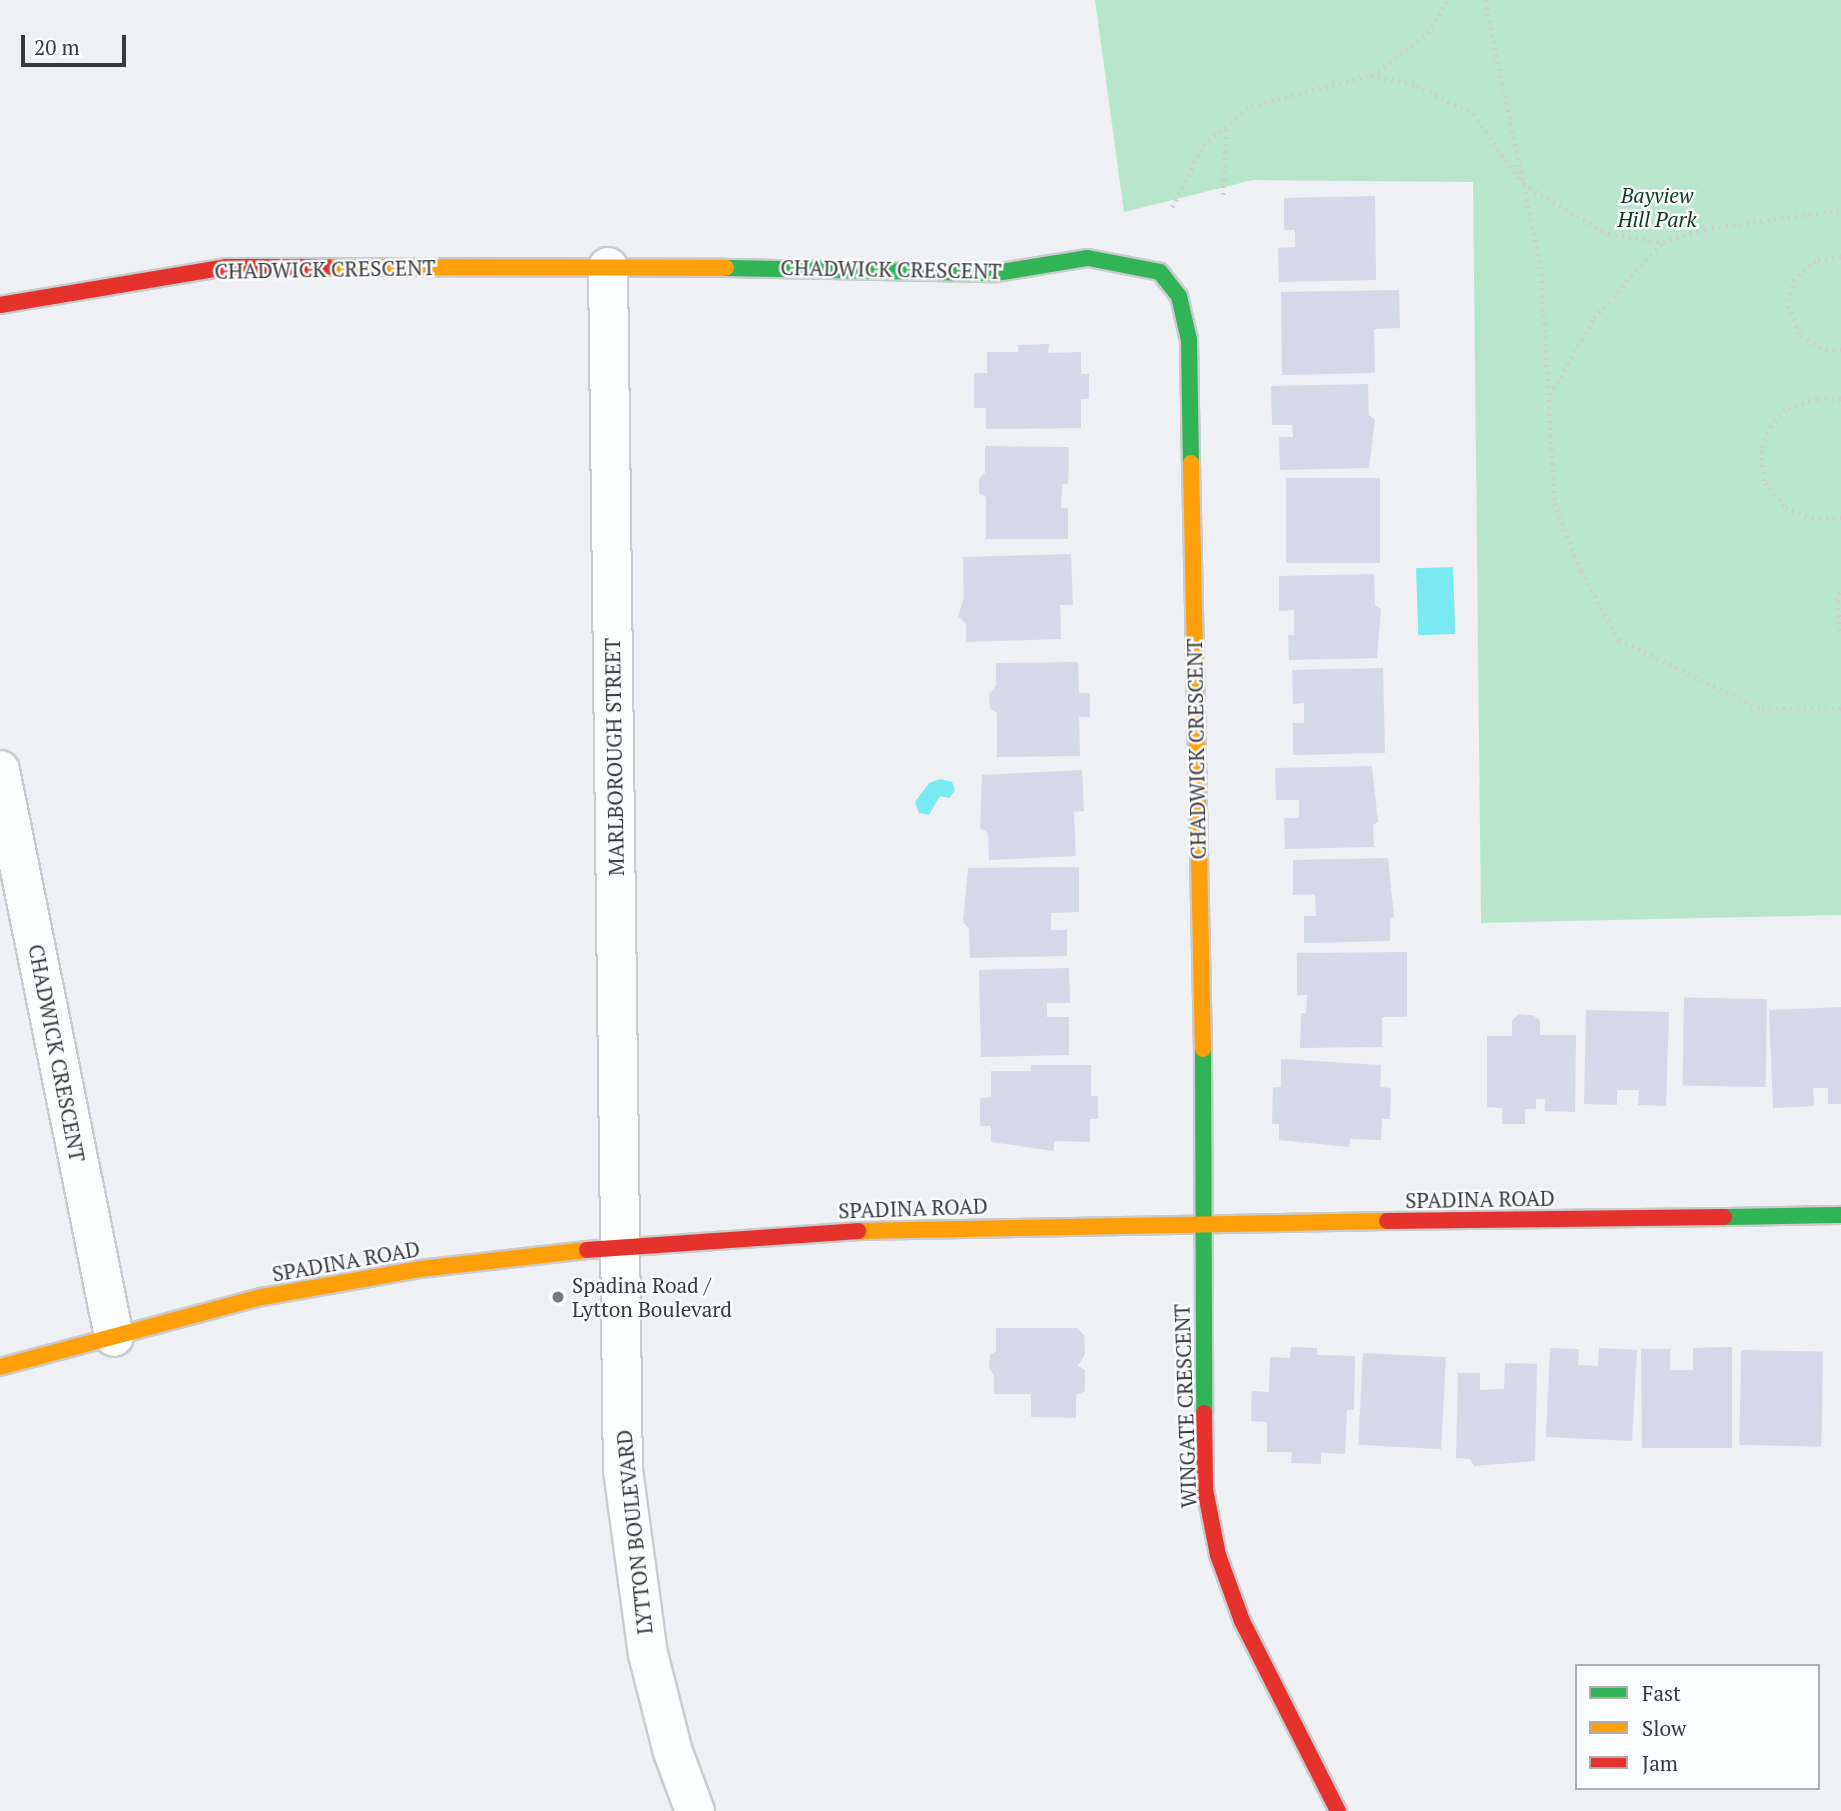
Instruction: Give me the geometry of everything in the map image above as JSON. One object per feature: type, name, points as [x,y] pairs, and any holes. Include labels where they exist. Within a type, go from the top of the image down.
[{"type":"street","name":"CHADWICK CRESCENT","points":[[0,305],[226,267],[608,267],[996,273],[1088,258],[1160,272],[1179,296],[1190,368],[1206,1224]]},
{"type":"street","name":"MARLBOROUGH STREET","points":[[608,267],[619,1246]]},
{"type":"street","name":"CHADWICK CRESCENT","points":[[0,770],[114,1337]]},
{"type":"street","name":"SPADINA ROAD","points":[[0,1367],[262,1297],[420,1269],[619,1246],[903,1228],[1841,1215]]},
{"type":"street","name":"WINGATE CRESCENT","points":[[1206,1224],[1202,1288],[1205,1489],[1218,1555],[1242,1621],[1284,1712],[1338,1811]]},
{"type":"street","name":"LYTTON BOULEVARD","points":[[619,1246],[623,1470],[648,1654],[673,1752],[695,1811]]},
{"type":"path","points":[[1172,207],[1203,145],[1251,106],[1371,75],[1428,33],[1448,0]]},
{"type":"path","points":[[1485,0],[1541,267],[1555,503],[1581,571],[1619,640],[1762,709],[1841,709]]},
{"type":"path","points":[[1371,75],[1417,85],[1475,114],[1523,184],[1608,234],[1663,242],[1705,229],[1841,209]]},
{"type":"path","points":[[1223,195],[1226,126]]},
{"type":"path","points":[[1549,396],[1594,318],[1663,242]]},
{"type":"path","points":[[1841,257],[1816,261],[1795,279],[1788,306],[1801,336],[1826,350],[1841,350]]},
{"type":"path","points":[[1841,399],[1817,399],[1786,410],[1771,426],[1761,451],[1765,483],[1786,507],[1812,518],[1841,518]]},
{"type":"path","points":[[1841,593],[1837,601],[1841,634]]},
{"type":"green space","name":"Bayview Hill Park","points":[[1095,0],[1841,0],[1841,915],[1481,923],[1473,182],[1253,180],[1124,212]]},
{"type":"water","points":[[1453,567],[1455,634],[1418,635],[1416,568]]},
{"type":"water","points":[[940,779],[952,782],[955,790],[950,798],[940,796],[929,815],[919,813],[915,802],[929,783]]},
{"type":"building","points":[[1375,196],[1376,280],[1279,282],[1278,248],[1295,247],[1295,230],[1284,230],[1284,198]]},
{"type":"building","points":[[1399,290],[1400,328],[1374,329],[1375,373],[1282,375],[1281,292]]},
{"type":"building","points":[[1049,344],[1048,353],[1081,352],[1081,374],[1089,374],[1089,399],[1081,399],[1081,428],[986,429],[986,408],[974,408],[974,373],[987,373],[987,352],[1018,352],[1018,345]]},
{"type":"building","points":[[1368,384],[1369,415],[1375,420],[1369,468],[1280,470],[1279,437],[1293,437],[1292,425],[1272,425],[1271,386]]},
{"type":"building","points":[[985,446],[1069,447],[1068,484],[1062,484],[1061,508],[1068,508],[1068,539],[986,539],[986,497],[979,493],[979,479],[985,473]]},
{"type":"building","points":[[1286,478],[1380,478],[1380,563],[1286,563]]},
{"type":"building","points":[[1071,554],[1073,605],[1060,605],[1061,639],[966,642],[966,624],[958,616],[964,597],[963,557]]},
{"type":"building","points":[[1374,574],[1375,605],[1381,609],[1377,658],[1289,660],[1288,635],[1294,635],[1294,610],[1279,611],[1279,576]]},
{"type":"building","points":[[1078,662],[1079,693],[1090,693],[1090,717],[1079,717],[1080,756],[997,757],[997,713],[990,708],[989,694],[996,686],[996,663]]},
{"type":"building","points":[[1383,668],[1385,753],[1293,755],[1293,723],[1304,723],[1304,703],[1293,704],[1292,670]]},
{"type":"building","points":[[1372,766],[1378,822],[1373,825],[1374,847],[1285,849],[1284,818],[1299,818],[1299,800],[1276,800],[1275,768]]},
{"type":"building","points":[[1082,770],[1084,811],[1074,812],[1076,856],[989,860],[988,833],[980,828],[982,775]]},
{"type":"building","points":[[1388,858],[1394,916],[1390,920],[1390,941],[1304,943],[1304,916],[1316,916],[1315,894],[1293,895],[1293,860]]},
{"type":"building","points":[[1079,867],[1079,912],[1051,913],[1051,930],[1067,930],[1067,956],[970,958],[969,929],[963,922],[968,868]]},
{"type":"building","points":[[1407,952],[1407,1017],[1382,1017],[1382,1047],[1300,1048],[1301,1013],[1306,1013],[1307,995],[1297,995],[1297,953]]},
{"type":"building","points":[[1069,968],[1070,1003],[1047,1003],[1047,1017],[1069,1017],[1069,1055],[981,1057],[979,970]]},
{"type":"building","points":[[1684,998],[1767,999],[1765,1087],[1682,1086]]},
{"type":"building","points":[[1841,1007],[1841,1104],[1828,1104],[1828,1088],[1813,1088],[1814,1106],[1773,1108],[1769,1010]]},
{"type":"building","points":[[1586,1010],[1669,1012],[1666,1106],[1638,1105],[1639,1090],[1617,1090],[1617,1105],[1584,1104]]},
{"type":"building","points":[[1518,1014],[1533,1015],[1540,1021],[1540,1035],[1576,1035],[1575,1112],[1545,1111],[1545,1099],[1536,1099],[1536,1109],[1525,1109],[1525,1124],[1502,1124],[1502,1108],[1487,1107],[1487,1036],[1512,1036],[1512,1021]]},
{"type":"building","points":[[1281,1059],[1381,1065],[1380,1087],[1391,1088],[1390,1119],[1382,1119],[1381,1140],[1350,1139],[1349,1147],[1279,1140],[1279,1124],[1272,1124],[1273,1087],[1281,1087]]},
{"type":"building","points":[[1031,1065],[1091,1065],[1091,1096],[1098,1096],[1098,1119],[1090,1119],[1090,1142],[1054,1141],[1054,1151],[991,1142],[991,1126],[980,1126],[980,1098],[991,1097],[991,1071],[1031,1071]]},
{"type":"building","points":[[996,1328],[1077,1328],[1084,1335],[1085,1354],[1078,1366],[1085,1370],[1085,1391],[1076,1395],[1076,1418],[1031,1417],[1031,1394],[994,1394],[994,1376],[989,1368],[990,1355],[996,1351]]},
{"type":"building","points":[[1291,1347],[1317,1348],[1317,1355],[1355,1356],[1354,1410],[1347,1410],[1345,1454],[1321,1453],[1321,1464],[1291,1463],[1292,1452],[1267,1452],[1267,1422],[1251,1421],[1252,1391],[1269,1392],[1270,1357],[1290,1358]]},
{"type":"building","points":[[1732,1347],[1732,1448],[1642,1448],[1641,1349],[1670,1349],[1670,1370],[1693,1370],[1693,1348]]},
{"type":"building","points":[[1550,1348],[1579,1349],[1578,1365],[1598,1366],[1599,1348],[1637,1350],[1632,1441],[1546,1437]]},
{"type":"building","points":[[1741,1350],[1823,1351],[1821,1446],[1739,1445]]},
{"type":"building","points":[[1363,1353],[1446,1357],[1441,1449],[1358,1445]]},
{"type":"building","points":[[1505,1363],[1537,1364],[1535,1461],[1474,1466],[1470,1459],[1456,1458],[1458,1373],[1480,1373],[1480,1390],[1504,1389]]},
{"type":"traffic: fast","points":[[726,268],[996,273],[1088,258],[1160,272],[1179,296],[1189,340],[1191,463]]},
{"type":"traffic: fast","points":[[1203,1049],[1204,1413]]},
{"type":"traffic: fast","points":[[1724,1217],[1841,1215]]},
{"type":"traffic: slow","points":[[327,267],[726,268]]},
{"type":"traffic: slow","points":[[1191,463],[1203,1049]]},
{"type":"traffic: slow","points":[[858,1231],[1387,1221]]},
{"type":"traffic: slow","points":[[0,1367],[262,1297],[420,1269],[587,1250]]},
{"type":"traffic: jam","points":[[0,305],[226,267],[327,267]]},
{"type":"traffic: jam","points":[[1387,1221],[1724,1217]]},
{"type":"traffic: jam","points":[[587,1250],[858,1231]]},
{"type":"traffic: jam","points":[[1204,1413],[1205,1489],[1218,1555],[1242,1621],[1338,1811]]},
{"type":"place","name":"Spadina Road / Lytton Boulevard","points":[[558,1297]]}]
